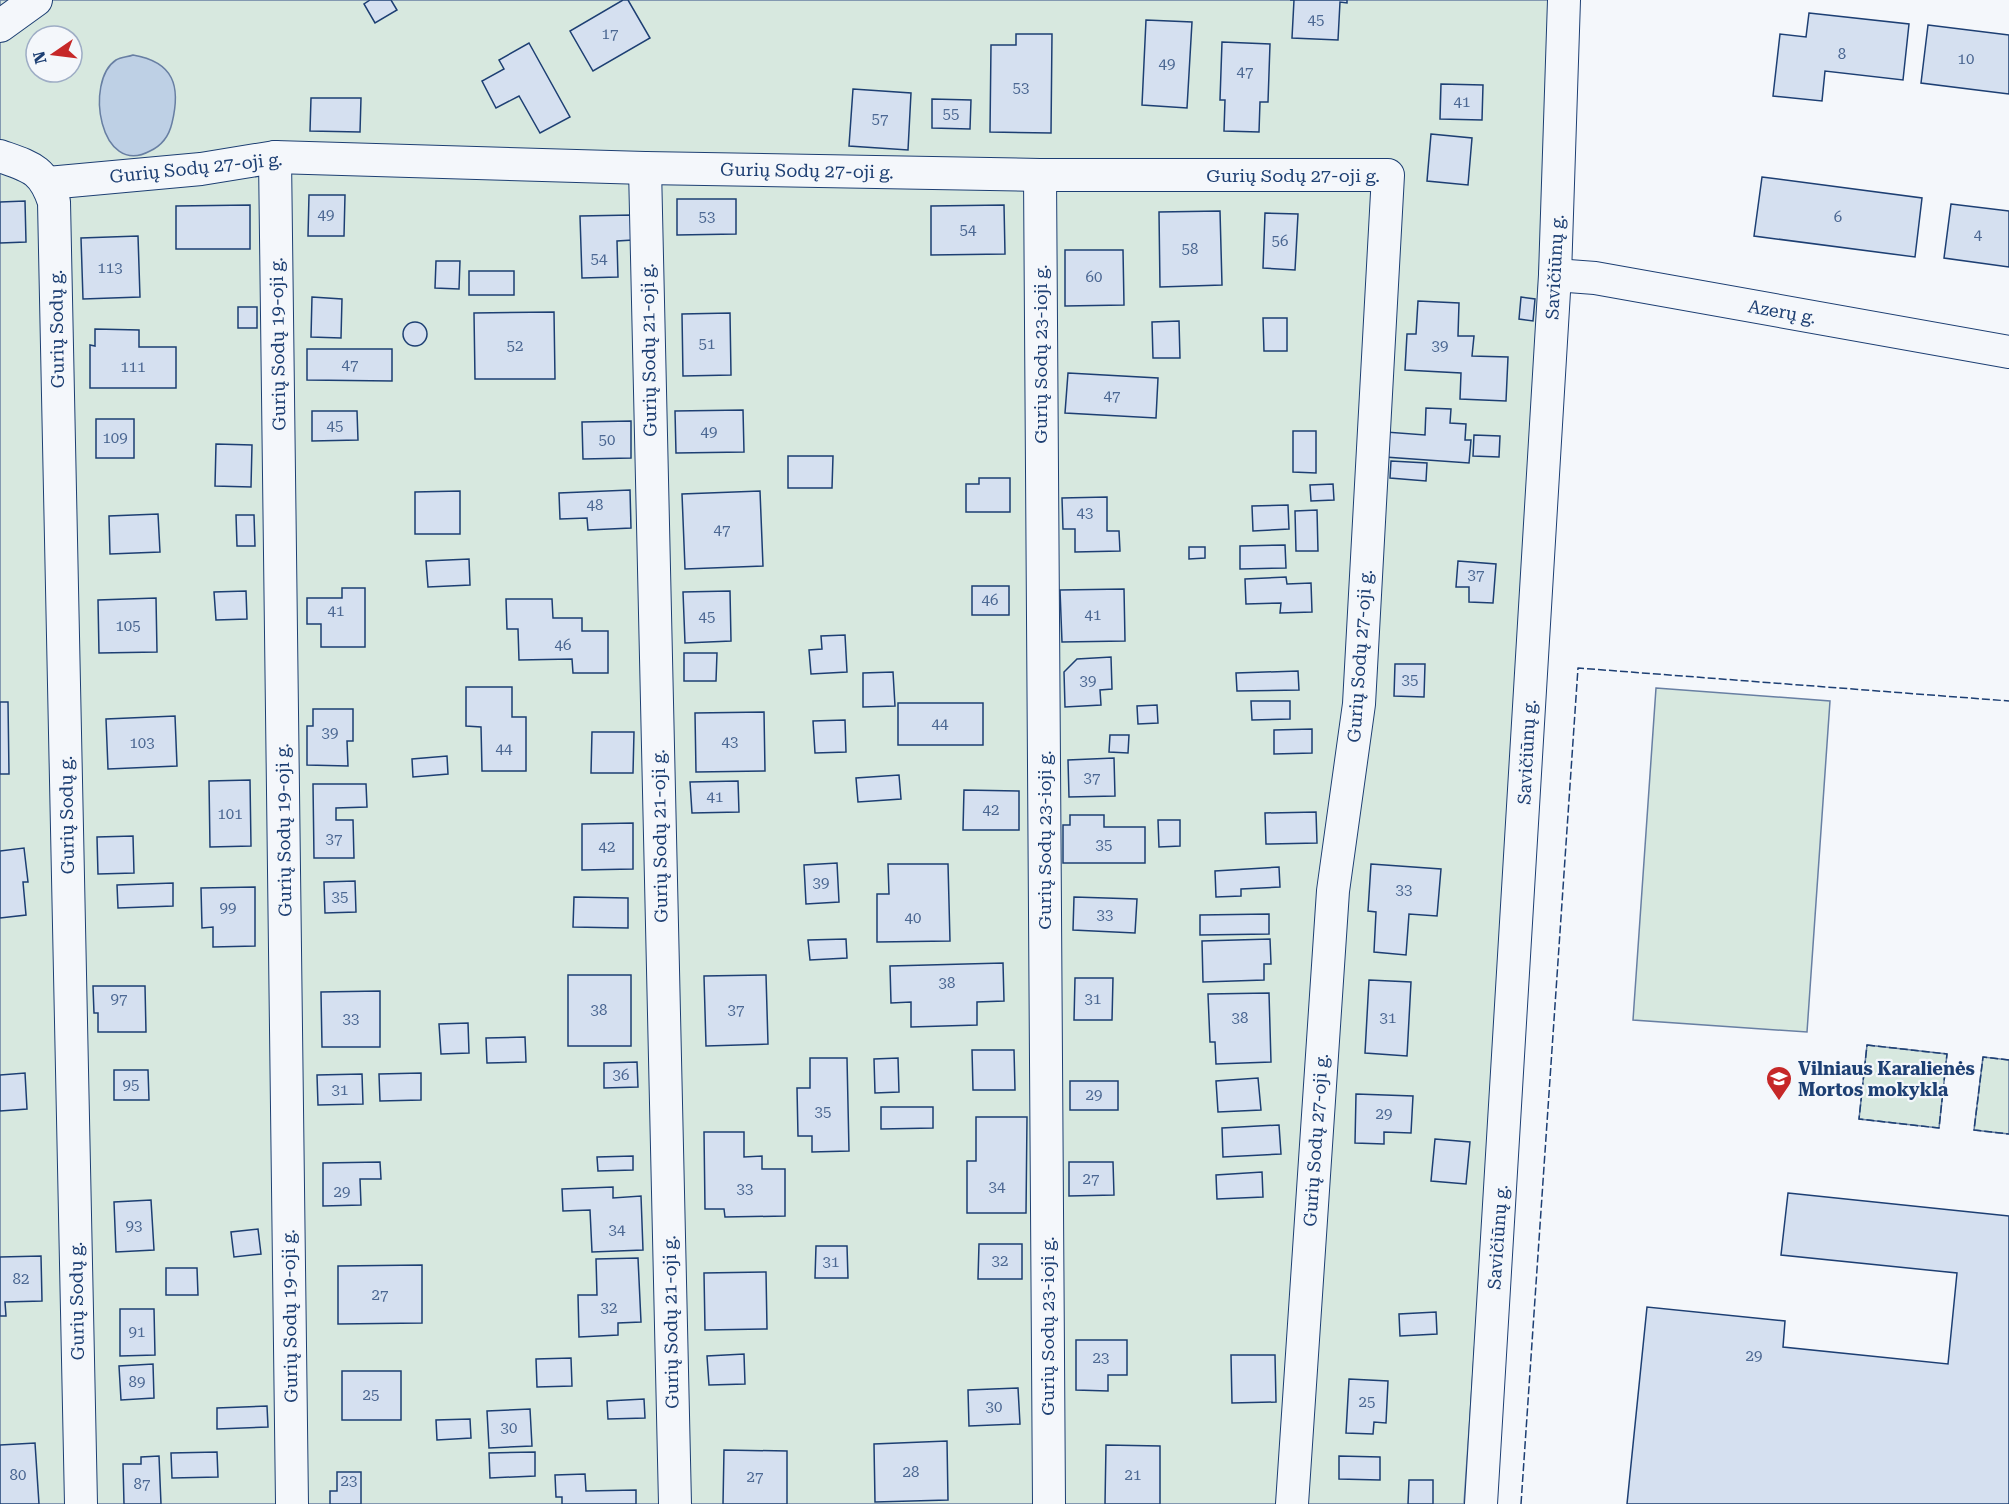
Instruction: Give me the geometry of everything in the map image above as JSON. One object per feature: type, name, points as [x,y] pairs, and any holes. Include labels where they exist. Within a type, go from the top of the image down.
[{"type":"street","points":[[0,26],[36,0]]},
{"type":"street","name":"Savičiūnų g.","points":[[1481,1504],[1555,276],[1564,0]]},
{"type":"street","points":[[0,156],[29,166],[48,183]]},
{"type":"street","name":"Gurių Sodų 27-oji g.","points":[[48,183],[201,169],[275,157],[645,168],[1040,175],[1388,176],[1359,704],[1333,891],[1292,1504]]},
{"type":"street","name":"Gurių Sodų 19-oji g.","points":[[275,157],[292,1504]]},
{"type":"street","name":"Gurių Sodų 21-oji g.","points":[[645,168],[675,1504]]},
{"type":"street","name":"Gurių Sodų 23-ioji g.","points":[[1040,175],[1049,1504]]},
{"type":"street","name":"Gurių Sodų g.","points":[[48,183],[55,214],[81,1504]]},
{"type":"street","name":"Azerų g.","points":[[1555,276],[1595,278],[2009,352]]},
{"type":"shaded area","points":[[0,0],[1552,0],[1521,662],[1464,1504],[0,1504]]},
{"type":"shaded area","points":[[1656,688],[1830,701],[1807,1032],[1633,1020]]},
{"type":"shaded area","points":[[1867,1045],[1947,1054],[1939,1128],[1859,1119]]},
{"type":"shaded area","points":[[1983,1057],[2009,1060],[2009,1134],[1974,1130]]},
{"type":"water","points":[[133,55],[158,63],[166,70],[174,87],[175,110],[165,140],[150,151],[133,156],[119,151],[109,140],[102,124],[100,105],[101,87],[106,71],[116,60]]},
{"type":"building","points":[[370,0],[391,0],[397,10],[375,23],[364,4]]},
{"type":"building","points":[[623,0],[628,0],[650,38],[593,71],[570,31]]},
{"type":"building","points":[[1294,0],[1347,0],[1347,3],[1340,2],[1338,40],[1292,38]]},
{"type":"building","points":[[1809,13],[1909,24],[1903,80],[1825,71],[1822,101],[1773,96],[1780,34],[1806,37]]},
{"type":"building","points":[[1146,20],[1192,22],[1187,108],[1142,105]]},
{"type":"building","points":[[1928,25],[2009,35],[2009,94],[1921,83]]},
{"type":"building","points":[[1016,34],[1052,34],[1051,133],[990,132],[991,45],[1016,45]]},
{"type":"building","points":[[1222,42],[1270,44],[1268,102],[1260,102],[1259,132],[1224,131],[1225,100],[1220,100]]},
{"type":"building","points":[[529,43],[570,117],[540,133],[519,96],[496,108],[482,81],[504,69],[499,60]]},
{"type":"building","points":[[1441,84],[1483,85],[1482,120],[1440,119]]},
{"type":"building","points":[[853,89],[911,93],[908,150],[849,146]]},
{"type":"building","points":[[311,98],[361,98],[360,132],[310,131]]},
{"type":"building","points":[[932,99],[971,100],[970,129],[932,128]]},
{"type":"building","points":[[1431,134],[1472,138],[1468,185],[1427,181]]},
{"type":"building","points":[[1762,177],[1922,198],[1915,257],[1754,236]]},
{"type":"building","points":[[309,195],[345,195],[344,236],[308,236]]},
{"type":"building","points":[[677,199],[736,199],[736,234],[677,235]]},
{"type":"building","points":[[25,201],[26,242],[0,243],[0,202]]},
{"type":"building","points":[[1951,204],[2009,211],[2009,267],[1944,258]]},
{"type":"building","points":[[250,205],[250,249],[176,249],[176,206]]},
{"type":"building","points":[[1004,205],[1005,254],[931,255],[931,206]]},
{"type":"building","points":[[1220,211],[1222,285],[1160,287],[1159,212]]},
{"type":"building","points":[[1265,213],[1298,214],[1295,270],[1263,268]]},
{"type":"building","points":[[632,215],[633,240],[617,241],[618,277],[582,278],[580,216]]},
{"type":"building","points":[[138,236],[140,297],[83,299],[81,238]]},
{"type":"building","points":[[1065,250],[1123,250],[1124,305],[1065,306]]},
{"type":"building","points":[[436,261],[460,261],[459,289],[435,288]]},
{"type":"building","points":[[469,271],[514,271],[514,295],[469,295]]},
{"type":"building","points":[[312,297],[342,299],[341,338],[311,337]]},
{"type":"building","points":[[1521,297],[1535,299],[1533,321],[1519,319]]},
{"type":"building","points":[[1418,301],[1459,303],[1458,336],[1474,336],[1472,356],[1508,357],[1506,401],[1460,399],[1461,373],[1405,370],[1407,334],[1416,334]]},
{"type":"building","points":[[238,307],[257,307],[257,328],[238,328]]},
{"type":"building","points":[[554,312],[555,379],[475,379],[474,313]]},
{"type":"building","points":[[730,313],[731,375],[683,376],[682,314]]},
{"type":"building","points":[[1263,318],[1287,318],[1287,351],[1264,351]]},
{"type":"building","points":[[1179,321],[1180,358],[1153,358],[1152,322]]},
{"type":"building","points":[[415,322],[423,326],[427,334],[423,342],[415,346],[407,342],[403,334],[407,326]]},
{"type":"building","points":[[95,329],[139,330],[139,347],[176,347],[176,388],[90,388],[90,345],[95,346]]},
{"type":"building","points":[[307,349],[392,349],[392,381],[307,380]]},
{"type":"building","points":[[1068,373],[1158,378],[1156,418],[1065,413]]},
{"type":"building","points":[[1426,408],[1451,409],[1450,423],[1466,424],[1465,440],[1471,440],[1469,463],[1385,457],[1386,432],[1425,435]]},
{"type":"building","points":[[743,410],[744,452],[676,453],[675,411]]},
{"type":"building","points":[[312,411],[357,411],[358,440],[312,441]]},
{"type":"building","points":[[96,419],[134,419],[134,458],[96,458]]},
{"type":"building","points":[[631,421],[631,458],[583,459],[582,422]]},
{"type":"building","points":[[1293,431],[1316,431],[1316,473],[1293,472]]},
{"type":"building","points":[[1474,435],[1500,436],[1499,457],[1473,456]]},
{"type":"building","points":[[216,444],[252,445],[251,487],[215,486]]},
{"type":"building","points":[[788,456],[833,456],[832,488],[788,488]]},
{"type":"building","points":[[1391,461],[1427,463],[1426,481],[1390,478]]},
{"type":"building","points":[[979,478],[1010,478],[1010,512],[966,512],[966,484],[979,484]]},
{"type":"building","points":[[1333,484],[1334,500],[1311,501],[1310,485]]},
{"type":"building","points":[[630,490],[631,528],[588,530],[587,518],[560,519],[559,493]]},
{"type":"building","points":[[460,491],[460,534],[415,534],[415,492]]},
{"type":"building","points":[[760,491],[763,566],[685,569],[682,494]]},
{"type":"building","points":[[1107,497],[1107,531],[1119,531],[1120,551],[1075,552],[1075,529],[1063,529],[1062,498]]},
{"type":"building","points":[[1288,505],[1289,529],[1253,531],[1252,506]]},
{"type":"building","points":[[1317,510],[1318,551],[1296,551],[1295,511]]},
{"type":"building","points":[[158,514],[160,552],[110,554],[109,516]]},
{"type":"building","points":[[236,515],[254,515],[255,546],[237,546]]},
{"type":"building","points":[[1285,545],[1286,568],[1240,569],[1240,546]]},
{"type":"building","points":[[1189,547],[1205,547],[1205,558],[1189,559]]},
{"type":"building","points":[[469,559],[470,585],[428,587],[426,561]]},
{"type":"building","points":[[1458,561],[1496,564],[1493,603],[1469,602],[1469,587],[1456,587]]},
{"type":"building","points":[[1286,577],[1287,584],[1311,583],[1312,612],[1280,613],[1281,603],[1246,604],[1245,579]]},
{"type":"building","points":[[972,586],[1009,586],[1009,615],[972,615]]},
{"type":"building","points":[[342,588],[365,588],[365,647],[321,647],[321,624],[307,624],[307,598],[342,598]]},
{"type":"building","points":[[1124,589],[1125,641],[1062,642],[1060,590]]},
{"type":"building","points":[[246,591],[247,619],[216,620],[214,592]]},
{"type":"building","points":[[730,591],[731,641],[685,643],[683,592]]},
{"type":"building","points":[[156,598],[157,652],[99,653],[98,600]]},
{"type":"building","points":[[506,599],[552,599],[553,618],[582,618],[582,631],[608,631],[608,673],[573,673],[572,659],[519,660],[518,629],[507,629]]},
{"type":"building","points":[[845,635],[847,672],[811,674],[809,650],[822,649],[821,636]]},
{"type":"building","points":[[684,653],[717,653],[716,681],[684,681]]},
{"type":"building","points":[[1111,657],[1112,689],[1100,690],[1101,705],[1065,707],[1064,672],[1077,659]]},
{"type":"building","points":[[1395,664],[1425,664],[1424,697],[1394,696]]},
{"type":"building","points":[[1298,671],[1299,690],[1237,691],[1236,673]]},
{"type":"building","points":[[893,672],[895,706],[863,707],[863,673]]},
{"type":"building","points":[[466,687],[512,687],[512,717],[526,717],[526,771],[482,771],[481,727],[466,726]]},
{"type":"building","points":[[1251,701],[1290,701],[1290,719],[1252,720]]},
{"type":"building","points":[[0,702],[8,702],[9,774],[0,774]]},
{"type":"building","points":[[898,703],[983,703],[983,745],[898,745]]},
{"type":"building","points":[[1157,705],[1158,723],[1138,724],[1137,706]]},
{"type":"building","points":[[313,709],[353,709],[353,741],[347,741],[348,766],[307,765],[307,726],[313,726]]},
{"type":"building","points":[[764,712],[765,771],[696,772],[695,713]]},
{"type":"building","points":[[175,716],[177,766],[108,769],[106,719]]},
{"type":"building","points":[[845,720],[846,752],[815,753],[813,721]]},
{"type":"building","points":[[1312,729],[1312,753],[1274,754],[1274,730]]},
{"type":"building","points":[[592,732],[634,732],[633,773],[591,773]]},
{"type":"building","points":[[1110,735],[1129,735],[1128,753],[1109,752]]},
{"type":"building","points":[[447,756],[448,774],[413,777],[412,759]]},
{"type":"building","points":[[1114,758],[1115,796],[1069,797],[1068,760]]},
{"type":"building","points":[[899,775],[901,799],[858,802],[856,778]]},
{"type":"building","points":[[250,780],[251,846],[210,847],[209,781]]},
{"type":"building","points":[[738,781],[739,812],[692,813],[690,782]]},
{"type":"building","points":[[313,784],[366,784],[367,807],[336,808],[336,820],[353,820],[354,858],[314,858]]},
{"type":"building","points":[[964,790],[1019,791],[1019,830],[963,830]]},
{"type":"building","points":[[1316,812],[1317,843],[1266,844],[1265,813]]},
{"type":"building","points":[[1070,815],[1104,815],[1104,827],[1145,827],[1145,863],[1063,863],[1063,825],[1070,825]]},
{"type":"building","points":[[1158,820],[1180,820],[1180,846],[1159,847]]},
{"type":"building","points":[[633,823],[633,869],[582,870],[582,824]]},
{"type":"building","points":[[133,836],[134,873],[98,874],[97,837]]},
{"type":"building","points":[[24,848],[28,882],[23,882],[26,915],[0,918],[0,851]]},
{"type":"building","points":[[837,863],[839,902],[806,904],[804,865]]},
{"type":"building","points":[[888,864],[948,864],[950,941],[877,942],[877,894],[889,894]]},
{"type":"building","points":[[1371,864],[1441,869],[1437,916],[1409,914],[1406,955],[1374,952],[1376,912],[1368,911]]},
{"type":"building","points":[[1279,867],[1280,887],[1241,889],[1241,896],[1216,897],[1215,871]]},
{"type":"building","points":[[355,881],[356,912],[325,913],[324,882]]},
{"type":"building","points":[[173,883],[173,906],[118,908],[117,885]]},
{"type":"building","points":[[255,887],[255,946],[213,947],[213,927],[202,928],[201,888]]},
{"type":"building","points":[[574,897],[628,898],[628,928],[573,927]]},
{"type":"building","points":[[1074,897],[1137,899],[1135,933],[1073,930]]},
{"type":"building","points":[[1269,914],[1269,934],[1200,935],[1200,915]]},
{"type":"building","points":[[846,939],[847,958],[810,960],[808,940]]},
{"type":"building","points":[[1270,939],[1271,964],[1264,964],[1264,980],[1203,982],[1202,941]]},
{"type":"building","points":[[1003,963],[1004,1001],[977,1002],[977,1025],[911,1027],[911,1002],[891,1003],[890,966]]},
{"type":"building","points":[[568,975],[631,975],[631,1046],[568,1046]]},
{"type":"building","points":[[766,975],[768,1044],[706,1046],[704,976]]},
{"type":"building","points":[[1075,978],[1113,978],[1112,1020],[1074,1020]]},
{"type":"building","points":[[1369,980],[1411,982],[1407,1056],[1365,1053]]},
{"type":"building","points":[[93,986],[145,986],[146,1032],[98,1032],[98,1013],[94,1013]]},
{"type":"building","points":[[380,991],[380,1047],[322,1047],[321,992]]},
{"type":"building","points":[[1269,993],[1271,1062],[1216,1064],[1215,1042],[1210,1042],[1208,994]]},
{"type":"building","points":[[468,1023],[469,1053],[441,1054],[439,1024]]},
{"type":"building","points":[[525,1037],[526,1062],[487,1063],[486,1038]]},
{"type":"building","points":[[972,1050],[1014,1050],[1015,1090],[973,1090]]},
{"type":"building","points":[[810,1058],[847,1058],[849,1151],[812,1152],[812,1136],[798,1136],[797,1088],[810,1088]]},
{"type":"building","points":[[898,1058],[899,1092],[875,1093],[874,1059]]},
{"type":"building","points":[[637,1062],[638,1087],[604,1088],[604,1063]]},
{"type":"building","points":[[114,1070],[148,1070],[149,1100],[114,1100]]},
{"type":"building","points":[[25,1073],[27,1109],[0,1111],[0,1075]]},
{"type":"building","points":[[421,1073],[421,1100],[380,1101],[379,1074]]},
{"type":"building","points":[[362,1074],[363,1104],[318,1105],[317,1075]]},
{"type":"building","points":[[1258,1078],[1261,1110],[1218,1112],[1216,1081]]},
{"type":"building","points":[[1070,1081],[1118,1081],[1118,1110],[1070,1110]]},
{"type":"building","points":[[1356,1094],[1413,1096],[1411,1133],[1384,1132],[1384,1144],[1355,1143]]},
{"type":"building","points":[[881,1107],[933,1107],[933,1128],[881,1129]]},
{"type":"building","points":[[976,1117],[1027,1117],[1026,1213],[967,1213],[967,1161],[976,1161]]},
{"type":"building","points":[[1279,1125],[1281,1154],[1223,1157],[1222,1128]]},
{"type":"building","points":[[704,1132],[744,1132],[744,1157],[762,1156],[762,1169],[785,1169],[785,1216],[725,1217],[724,1209],[705,1209]]},
{"type":"building","points":[[1435,1139],[1470,1142],[1466,1184],[1431,1181]]},
{"type":"building","points":[[633,1156],[633,1170],[598,1171],[597,1157]]},
{"type":"building","points":[[380,1162],[381,1179],[360,1179],[361,1205],[323,1206],[323,1163]]},
{"type":"building","points":[[1069,1162],[1113,1162],[1114,1195],[1069,1196]]},
{"type":"building","points":[[1262,1172],[1263,1197],[1217,1199],[1216,1175]]},
{"type":"building","points":[[613,1187],[613,1198],[641,1196],[643,1250],[592,1252],[590,1210],[563,1211],[562,1189]]},
{"type":"building","points":[[1788,1193],[2009,1216],[2009,1504],[1627,1504],[1647,1307],[1785,1321],[1783,1347],[1948,1364],[1957,1273],[1781,1255]]},
{"type":"building","points":[[151,1200],[154,1250],[116,1252],[114,1202]]},
{"type":"building","points":[[258,1229],[261,1254],[234,1257],[231,1232]]},
{"type":"building","points":[[979,1244],[1022,1244],[1022,1279],[978,1279]]},
{"type":"building","points":[[816,1246],[847,1246],[848,1278],[815,1278]]},
{"type":"building","points":[[41,1256],[42,1301],[5,1302],[6,1316],[0,1316],[0,1257]]},
{"type":"building","points":[[638,1258],[641,1322],[618,1323],[618,1335],[579,1337],[578,1295],[597,1295],[596,1259]]},
{"type":"building","points":[[422,1265],[422,1323],[338,1324],[338,1266]]},
{"type":"building","points":[[166,1268],[197,1268],[198,1295],[166,1295]]},
{"type":"building","points":[[766,1272],[767,1329],[705,1330],[704,1273]]},
{"type":"building","points":[[120,1309],[154,1309],[155,1355],[120,1356]]},
{"type":"building","points":[[1436,1312],[1437,1334],[1400,1336],[1399,1314]]},
{"type":"building","points":[[1076,1340],[1127,1340],[1127,1375],[1108,1375],[1108,1391],[1076,1390]]},
{"type":"building","points":[[744,1354],[745,1384],[709,1385],[707,1356]]},
{"type":"building","points":[[1231,1355],[1275,1355],[1276,1402],[1232,1403]]},
{"type":"building","points":[[571,1358],[572,1386],[537,1387],[536,1359]]},
{"type":"building","points":[[153,1364],[154,1398],[121,1400],[119,1366]]},
{"type":"building","points":[[342,1371],[401,1371],[401,1420],[342,1420]]},
{"type":"building","points":[[1349,1379],[1388,1381],[1386,1423],[1374,1422],[1373,1434],[1346,1433]]},
{"type":"building","points":[[1018,1388],[1020,1424],[969,1426],[968,1390]]},
{"type":"building","points":[[644,1399],[645,1418],[608,1419],[607,1401]]},
{"type":"building","points":[[267,1406],[268,1427],[217,1429],[217,1408]]},
{"type":"building","points":[[530,1409],[532,1446],[489,1448],[487,1411]]},
{"type":"building","points":[[470,1419],[471,1438],[437,1440],[436,1420]]},
{"type":"building","points":[[947,1441],[948,1500],[875,1502],[874,1444]]},
{"type":"building","points":[[35,1443],[39,1504],[0,1504],[0,1445]]},
{"type":"building","points":[[1106,1445],[1160,1446],[1160,1504],[1105,1504]]},
{"type":"building","points":[[724,1450],[787,1451],[787,1504],[723,1504]]},
{"type":"building","points":[[217,1452],[218,1477],[172,1478],[171,1453]]},
{"type":"building","points":[[535,1452],[535,1476],[490,1478],[489,1453]]},
{"type":"building","points":[[159,1456],[161,1504],[124,1504],[123,1464],[141,1464],[141,1457]]},
{"type":"building","points":[[1339,1456],[1380,1457],[1380,1480],[1339,1479]]},
{"type":"building","points":[[337,1472],[361,1472],[361,1504],[330,1504],[330,1491],[337,1491]]},
{"type":"building","points":[[585,1474],[586,1491],[636,1490],[636,1504],[562,1504],[562,1497],[556,1497],[555,1475]]},
{"type":"building","points":[[1409,1480],[1433,1480],[1433,1504],[1408,1504]]},
{"type":"fence","points":[[1521,1504],[1578,668],[2009,701]]},
{"type":"fence","points":[[1867,1045],[1947,1054],[1939,1128],[1859,1119],[1867,1045]]},
{"type":"fence","points":[[2009,1060],[1983,1057],[1974,1130],[2009,1134]]},
{"type":"place","name":"Vilniaus Karalienės Mortos mokykla","points":[[1779,1102]]}]
